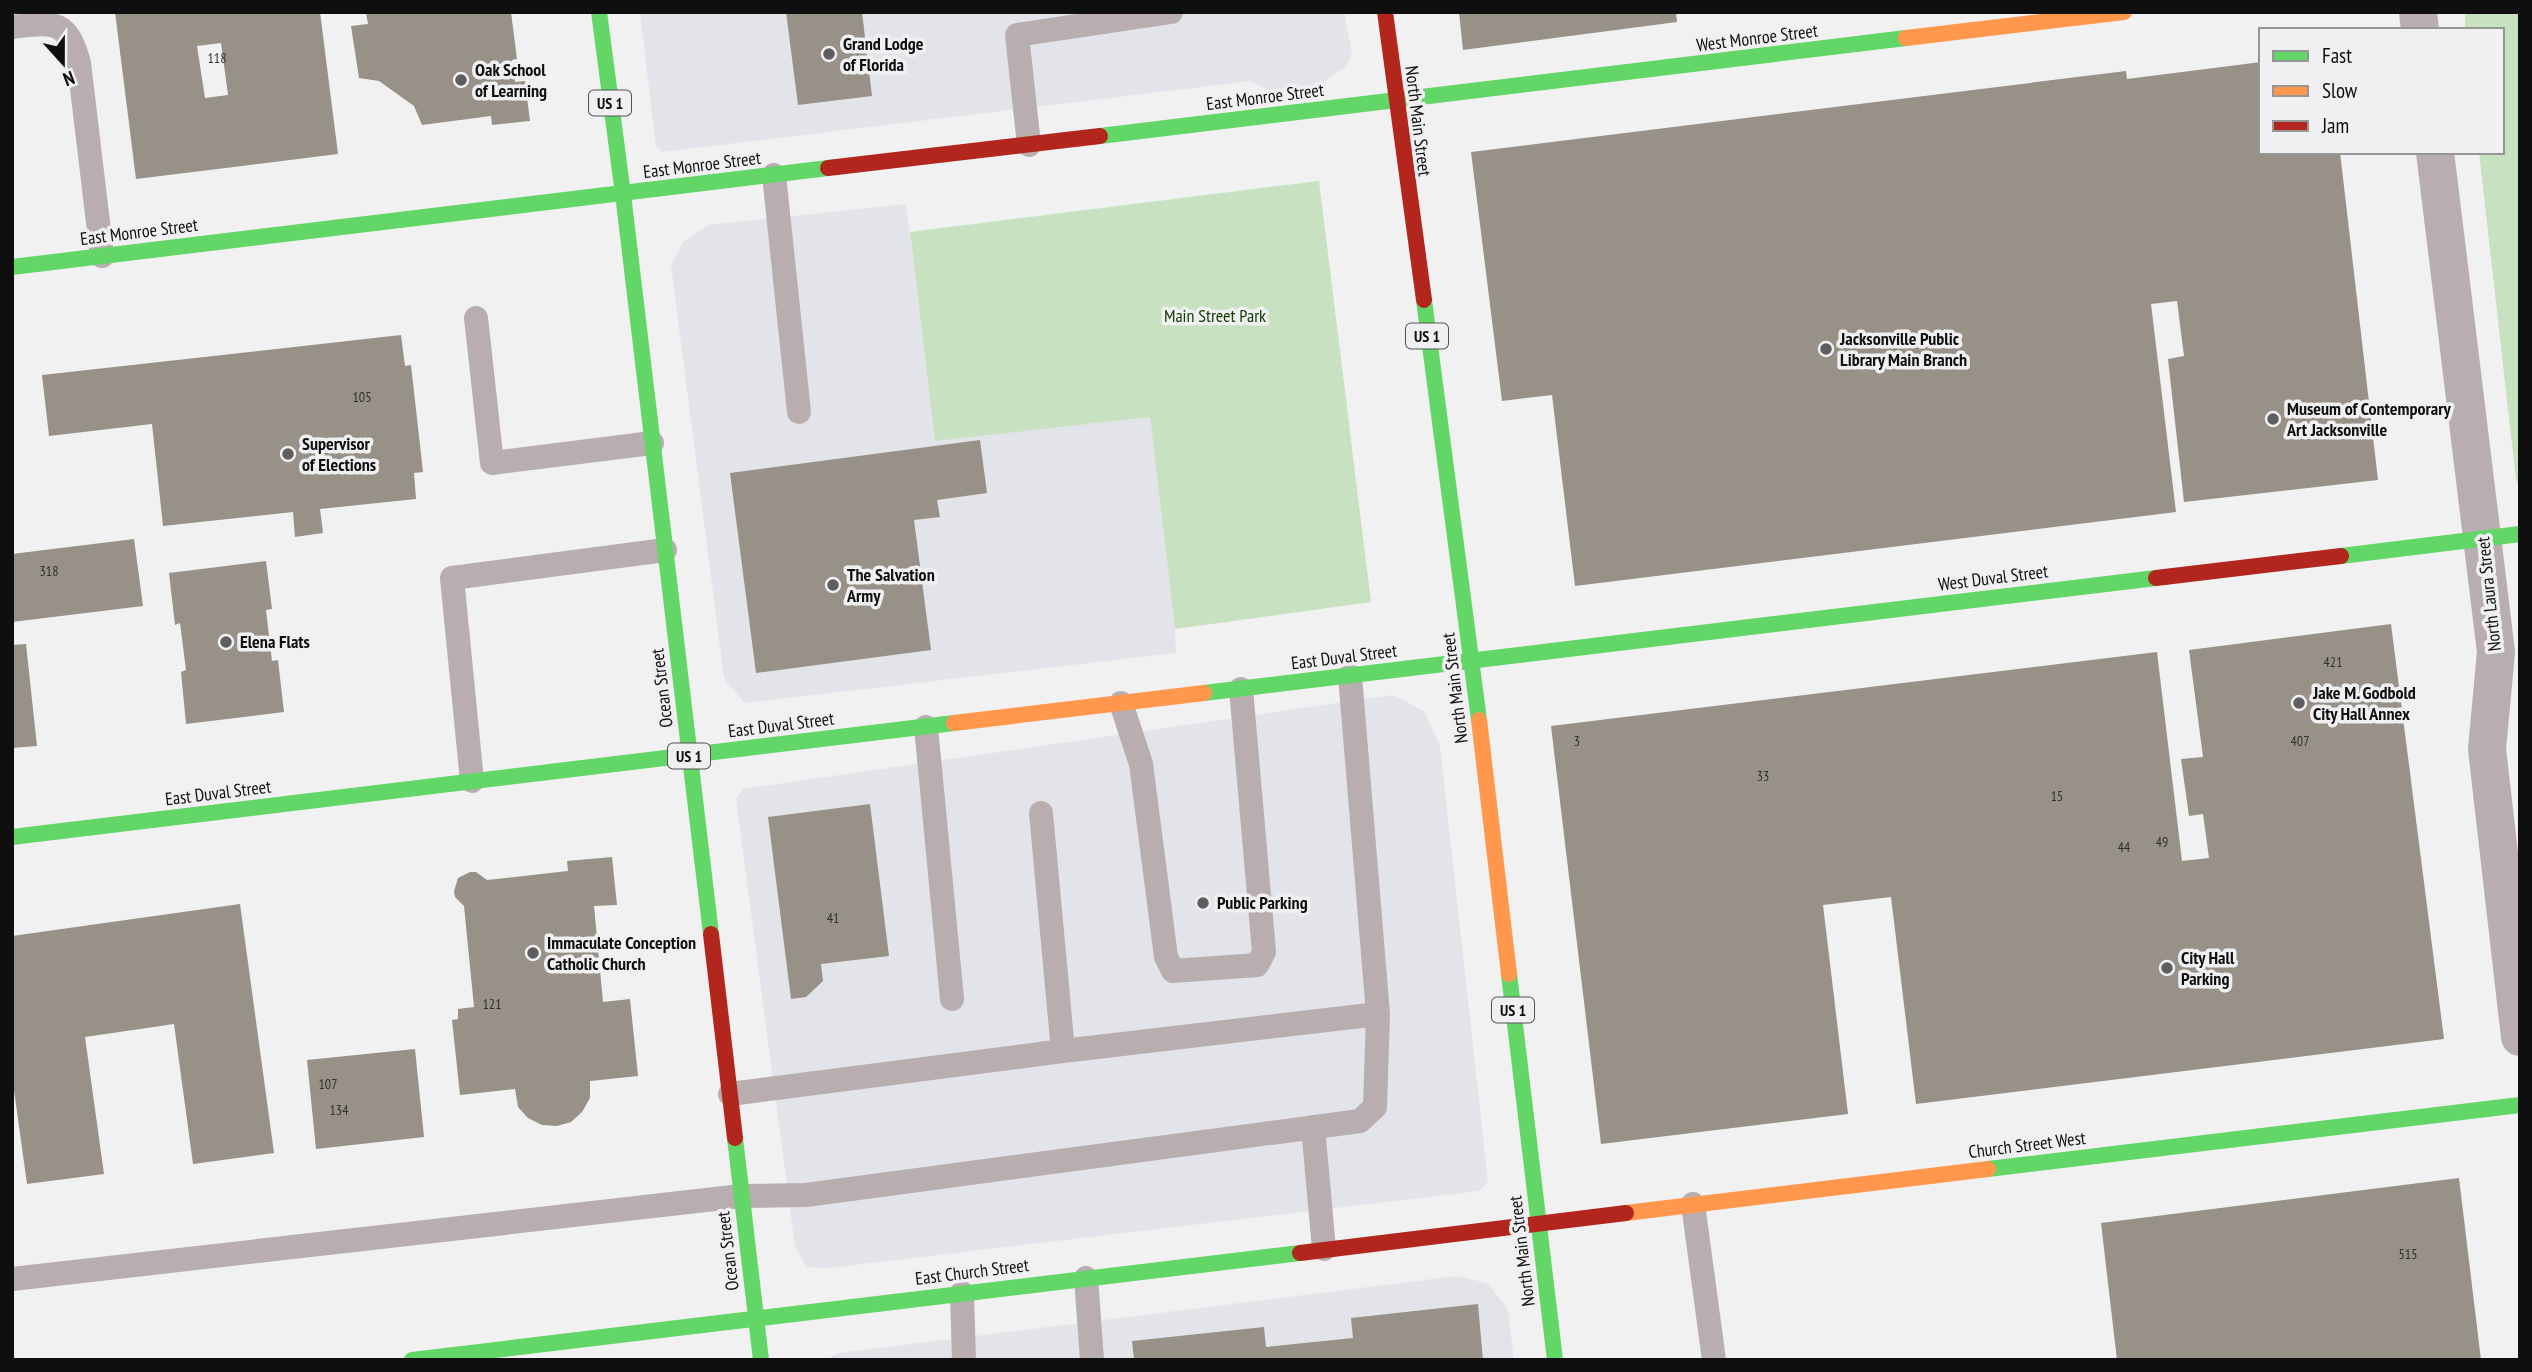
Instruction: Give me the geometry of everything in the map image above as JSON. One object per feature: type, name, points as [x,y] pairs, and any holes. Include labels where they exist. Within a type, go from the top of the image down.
[{"type":"street","name":"Ocean Street","points":[[598,12],[623,194],[761,1360]]},
{"type":"street","name":"North Main Street","points":[[1385,12],[1472,660],[1555,1360]]},
{"type":"street","name":"West Monroe Street","points":[[1396,101],[2124,12]]},
{"type":"street","name":"East Monroe Street","points":[[12,267],[1396,101]]},
{"type":"street","name":"North Laura Street","points":[[2435,154],[2496,664],[2487,749],[2520,1037]]},
{"type":"street","name":"West Duval Street","points":[[1472,660],[2520,534]]},
{"type":"street","name":"East Duval Street","points":[[12,837],[1472,660]]},
{"type":"street","name":"Church Street West","points":[[1538,1223],[2520,1105]]},
{"type":"street","name":"East Church Street","points":[[412,1360],[1538,1223]]},
{"type":"lane","points":[[1029,145],[1016,23],[1171,12]]},
{"type":"lane","points":[[12,27],[55,25],[66,30],[74,44],[79,63],[102,256]]},
{"type":"lane","points":[[774,175],[799,412]]},
{"type":"lane","points":[[476,318],[492,463],[652,443]]},
{"type":"lane","points":[[472,781],[452,578],[665,551]]},
{"type":"lane","points":[[12,1279],[741,1196],[806,1195],[1360,1121],[1375,1107],[1378,1014],[1350,676]]},
{"type":"lane","points":[[1121,703],[1141,764],[1166,957],[1173,971],[1257,965],[1264,951],[1241,689]]},
{"type":"lane","points":[[926,727],[952,999]]},
{"type":"lane","points":[[1041,813],[1063,1051]]},
{"type":"lane","points":[[730,1094],[1378,1014]]},
{"type":"lane","points":[[1313,1127],[1324,1249]]},
{"type":"lane","points":[[1693,1204],[1714,1360]]},
{"type":"lane","points":[[1086,1278],[1092,1360]]},
{"type":"lane","points":[[962,1293],[964,1360]]},
{"type":"shaded area","points":[[640,12],[1344,12],[1352,54],[1346,66],[1321,84],[1268,90],[1251,81],[662,152],[656,147]]},
{"type":"shaded area","points":[[906,204],[935,440],[1150,417],[1176,653],[744,703],[724,678],[671,265],[683,242],[708,225]]},
{"type":"shaded area","name":"Public Parking","points":[[1393,695],[1424,711],[1440,746],[1488,1182],[1479,1191],[829,1268],[806,1267],[795,1246],[736,799],[743,789]]},
{"type":"shaded area","points":[[1457,1276],[1487,1283],[1508,1309],[1514,1360],[824,1360],[839,1353]]},
{"type":"green space","points":[[2465,12],[2520,12],[2520,487],[2516,480],[2479,154],[2504,154],[2504,28],[2465,28]]},
{"type":"green space","name":"Main Street Park","points":[[1319,181],[1371,602],[1175,629],[1150,417],[935,441],[910,232]]},
{"type":"building","points":[[115,12],[320,12],[338,154],[136,179]],"holes":[[[221,43],[228,95],[205,98],[197,46]]]},
{"type":"building","points":[[366,12],[511,12],[517,59],[512,60],[515,82],[525,81],[530,121],[492,125],[491,116],[422,125],[414,106],[379,81],[359,78],[351,26],[368,24]]},
{"type":"building","name":"Grand Lodge of Florida","points":[[786,12],[862,12],[872,96],[798,105]]},
{"type":"building","points":[[1459,12],[1676,12],[1677,22],[1463,50]]},
{"type":"building","name":"Jacksonville Public Library Main Branch","points":[[2259,62],[2259,154],[2340,154],[2378,480],[2184,502],[2168,359],[2184,356],[2177,301],[2151,304],[2176,512],[1575,586],[1552,395],[1502,401],[1471,152],[2126,71],[2127,79]]},
{"type":"building","name":"Supervisor of Elections","points":[[401,335],[405,366],[411,365],[423,472],[414,473],[416,499],[320,509],[323,533],[295,537],[293,512],[163,526],[152,424],[49,436],[42,375]]},
{"type":"building","name":"The Salvation Army","points":[[980,440],[987,493],[937,500],[940,517],[914,520],[931,650],[756,673],[730,473]]},
{"type":"building","points":[[134,539],[143,606],[12,622],[12,554]]},
{"type":"building","name":"Elena Flats","points":[[266,561],[272,609],[266,610],[272,661],[278,660],[284,712],[186,724],[181,672],[186,670],[180,623],[175,625],[169,573]]},
{"type":"building","points":[[2391,624],[2444,1039],[1916,1104],[1891,897],[1823,905],[1848,1114],[1601,1144],[1551,726],[2157,652],[2182,861],[2209,858],[2203,814],[2189,816],[2181,759],[2203,757],[2189,650]]},
{"type":"building","points":[[26,644],[37,746],[12,748],[12,645]]},
{"type":"building","points":[[870,804],[889,956],[821,964],[823,981],[806,997],[791,999],[768,817]]},
{"type":"building","name":"Immaculate Conception Catholic Church","points":[[612,857],[617,905],[594,906],[603,1002],[630,999],[638,1076],[590,1081],[590,1098],[582,1112],[571,1122],[557,1126],[542,1125],[528,1118],[518,1107],[515,1089],[460,1095],[452,1020],[458,1019],[458,1009],[474,1007],[464,906],[455,897],[454,891],[458,878],[470,872],[476,872],[487,880],[568,871],[567,861]]},
{"type":"building","points":[[240,904],[274,1153],[193,1164],[174,1024],[85,1037],[104,1174],[27,1184],[12,1076],[12,936]]},
{"type":"building","points":[[415,1049],[424,1137],[316,1149],[307,1060]]},
{"type":"building","points":[[2459,1178],[2481,1360],[2117,1360],[2101,1223]]},
{"type":"building","points":[[1478,1304],[1483,1360],[1134,1360],[1132,1341],[1264,1327],[1266,1347],[1353,1338],[1351,1318]]},
{"type":"traffic: fast","points":[[599,12],[711,934]]},
{"type":"traffic: fast","points":[[1100,136],[1906,38]]},
{"type":"traffic: fast","points":[[12,267],[828,168]]},
{"type":"traffic: fast","points":[[1424,300],[1479,720]]},
{"type":"traffic: fast","points":[[2341,556],[2520,534]]},
{"type":"traffic: fast","points":[[1204,693],[2156,578]]},
{"type":"traffic: fast","points":[[12,837],[954,723]]},
{"type":"traffic: fast","points":[[1509,974],[1555,1360]]},
{"type":"traffic: fast","points":[[1988,1169],[2520,1105]]},
{"type":"traffic: fast","points":[[735,1138],[761,1360]]},
{"type":"traffic: fast","points":[[412,1360],[1300,1253]]},
{"type":"traffic: slow","points":[[1906,38],[2124,12]]},
{"type":"traffic: slow","points":[[954,723],[1204,693]]},
{"type":"traffic: slow","points":[[1479,720],[1509,974]]},
{"type":"traffic: slow","points":[[1626,1213],[1988,1169]]},
{"type":"traffic: jam","points":[[1385,12],[1424,300]]},
{"type":"traffic: jam","points":[[828,168],[1100,136]]},
{"type":"traffic: jam","points":[[2156,578],[2341,556]]},
{"type":"traffic: jam","points":[[711,934],[735,1138]]},
{"type":"traffic: jam","points":[[1300,1253],[1626,1213]]},
{"type":"place","name":"Grand Lodge of Florida","points":[[829,54]]},
{"type":"place","name":"Oak School of Learning","points":[[461,80]]},
{"type":"place","name":"Jacksonville Public Library Main Branch","points":[[1826,349]]},
{"type":"place","name":"Museum of Contemporary Art Jacksonville","points":[[2273,419]]},
{"type":"place","name":"Supervisor of Elections","points":[[288,454]]},
{"type":"place","name":"The Salvation Army","points":[[833,585]]},
{"type":"place","name":"Elena Flats","points":[[226,642]]},
{"type":"place","name":"Jake M. Godbold City Hall Annex","points":[[2299,703]]},
{"type":"place","name":"Public Parking","points":[[1203,903]]},
{"type":"place","name":"Immaculate Conception Catholic Church","points":[[533,953]]},
{"type":"place","name":"City Hall Parking","points":[[2167,968]]}]
